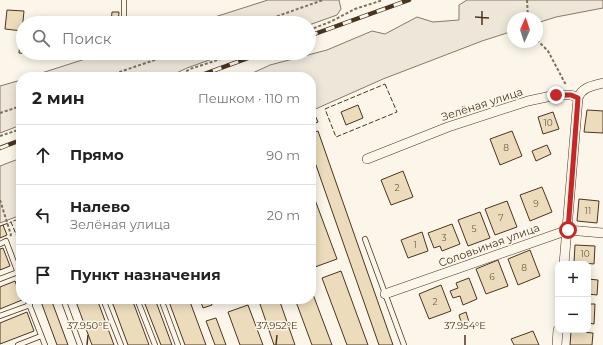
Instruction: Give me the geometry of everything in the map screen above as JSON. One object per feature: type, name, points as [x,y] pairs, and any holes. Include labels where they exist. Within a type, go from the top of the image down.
[{"type":"street","points":[[564,261],[568,230],[574,97],[586,88],[603,82]]},
{"type":"street","name":"Зелёная улица","points":[[367,159],[448,127],[528,101],[556,95],[574,97]]},
{"type":"street","name":"Соловьиная улица","points":[[385,294],[568,230],[603,233]]},
{"type":"street","points":[[557,345],[558,333]]},
{"type":"lane","points":[[124,0],[124,16]]},
{"type":"lane","points":[[365,239],[404,345]]},
{"type":"lane","points":[[0,244],[6,241],[16,267]]},
{"type":"lane","points":[[0,279],[16,273]]},
{"type":"lane","points":[[65,304],[80,345]]},
{"type":"lane","points":[[105,304],[121,345]]},
{"type":"lane","points":[[139,304],[154,345]]},
{"type":"lane","points":[[163,304],[178,345]]},
{"type":"lane","points":[[0,316],[30,305],[44,345]]},
{"type":"lane","points":[[18,345],[41,336]]},
{"type":"path","points":[[278,16],[323,0]]},
{"type":"path","points":[[316,27],[355,9],[383,0]]},
{"type":"path","points":[[527,0],[528,12]]},
{"type":"path","points":[[543,46],[548,51],[574,97]]},
{"type":"path","points":[[120,72],[155,60]]},
{"type":"path","points":[[186,72],[190,69],[218,60]]},
{"type":"path","points":[[0,113],[16,108]]},
{"type":"path","points":[[0,136],[16,131]]},
{"type":"path","points":[[0,200],[11,235],[6,241]]},
{"type":"shaded area","points":[[268,0],[339,0],[341,9],[337,15],[316,22],[316,16],[218,16]]},
{"type":"shaded area","points":[[467,0],[603,0],[603,8],[556,17],[543,21],[543,12],[507,12],[507,33],[383,79],[316,109],[316,72],[255,72],[270,65],[289,60],[316,60],[316,53],[327,50],[372,31],[385,34],[417,17],[433,22],[459,20],[459,5]]},
{"type":"shaded area","points":[[82,60],[209,60],[179,72],[45,72]]},
{"type":"shaded area","points":[[16,81],[16,127],[0,133],[0,86]]},
{"type":"shaded area","points":[[16,160],[16,217],[0,223],[0,166]]},
{"type":"building","points":[[7,10],[24,11],[24,16],[16,16],[16,30],[5,29]]},
{"type":"building","points":[[112,12],[119,12],[119,16],[112,16]]},
{"type":"building","points":[[358,105],[363,118],[346,125],[341,112]]},
{"type":"building","points":[[587,110],[603,111],[603,133],[584,132]]},
{"type":"building","points":[[553,112],[559,129],[543,134],[538,117]]},
{"type":"building","points":[[318,131],[393,345],[379,345],[316,165],[316,132]]},
{"type":"building","points":[[512,131],[522,156],[500,165],[490,139]]},
{"type":"building","points":[[547,145],[551,154],[536,161],[532,151]]},
{"type":"building","points":[[403,171],[413,197],[391,205],[381,180]]},
{"type":"building","points":[[542,187],[552,212],[530,221],[520,195]]},
{"type":"building","points":[[579,199],[599,201],[597,223],[577,221]]},
{"type":"building","points":[[507,201],[517,227],[495,235],[485,209]]},
{"type":"building","points":[[316,202],[337,259],[316,267]]},
{"type":"building","points":[[480,212],[490,238],[468,246],[458,220]]},
{"type":"building","points":[[452,224],[460,244],[442,251],[440,246],[434,248],[428,233]]},
{"type":"building","points":[[3,225],[7,235],[0,238],[0,226]]},
{"type":"building","points":[[422,232],[428,251],[408,258],[401,240]]},
{"type":"building","points":[[575,245],[595,246],[594,264],[591,264],[591,261],[574,261]]},
{"type":"building","points":[[3,248],[10,266],[0,270],[0,249]]},
{"type":"building","points":[[530,250],[540,276],[518,285],[508,259]]},
{"type":"building","points":[[498,260],[508,286],[486,294],[476,269]]},
{"type":"building","points":[[341,271],[368,345],[347,345],[322,278]]},
{"type":"building","points":[[469,278],[477,299],[463,305],[460,296],[453,298],[450,291],[458,288],[456,283]]},
{"type":"building","points":[[591,279],[598,280],[597,295],[591,294]]},
{"type":"building","points":[[15,281],[16,302],[0,309],[0,287]]},
{"type":"building","points":[[441,285],[451,311],[429,319],[419,294]]},
{"type":"building","points":[[316,302],[332,345],[312,345],[297,304],[316,304]]},
{"type":"building","points":[[42,304],[53,304],[68,345],[57,345]]},
{"type":"building","points":[[77,304],[99,304],[114,345],[92,345]]},
{"type":"building","points":[[113,304],[134,304],[149,345],[128,345]]},
{"type":"building","points":[[145,304],[157,304],[172,345],[161,345]]},
{"type":"building","points":[[170,304],[191,304],[206,345],[185,345]]},
{"type":"building","points":[[202,304],[212,304],[212,305],[203,308]]},
{"type":"building","points":[[260,304],[281,304],[295,345],[274,345]]},
{"type":"building","points":[[591,304],[595,304],[594,324],[591,324]]},
{"type":"building","points":[[248,305],[263,345],[240,345],[228,312]]},
{"type":"building","points":[[27,312],[34,331],[0,344],[0,323]]},
{"type":"building","points":[[466,312],[469,322],[462,325],[459,315]]},
{"type":"building","points":[[216,318],[226,345],[215,345],[206,321]]},
{"type":"building","points":[[533,331],[539,345],[514,345],[511,339]]},
{"type":"building","points":[[571,333],[593,333],[592,345],[570,345]]},
{"type":"railway","points":[[316,33],[409,0]]},
{"type":"railway","points":[[210,72],[243,60]]},
{"type":"railway","points":[[0,148],[16,142]]},
{"type":"fence","points":[[385,84],[397,112],[336,137],[325,109],[385,84]]},
{"type":"fence","points":[[16,220],[11,222],[16,234]]},
{"type":"fence","points":[[3,225],[11,222]]},
{"type":"route","points":[[556,95],[571,95],[578,98],[568,230]]}]
